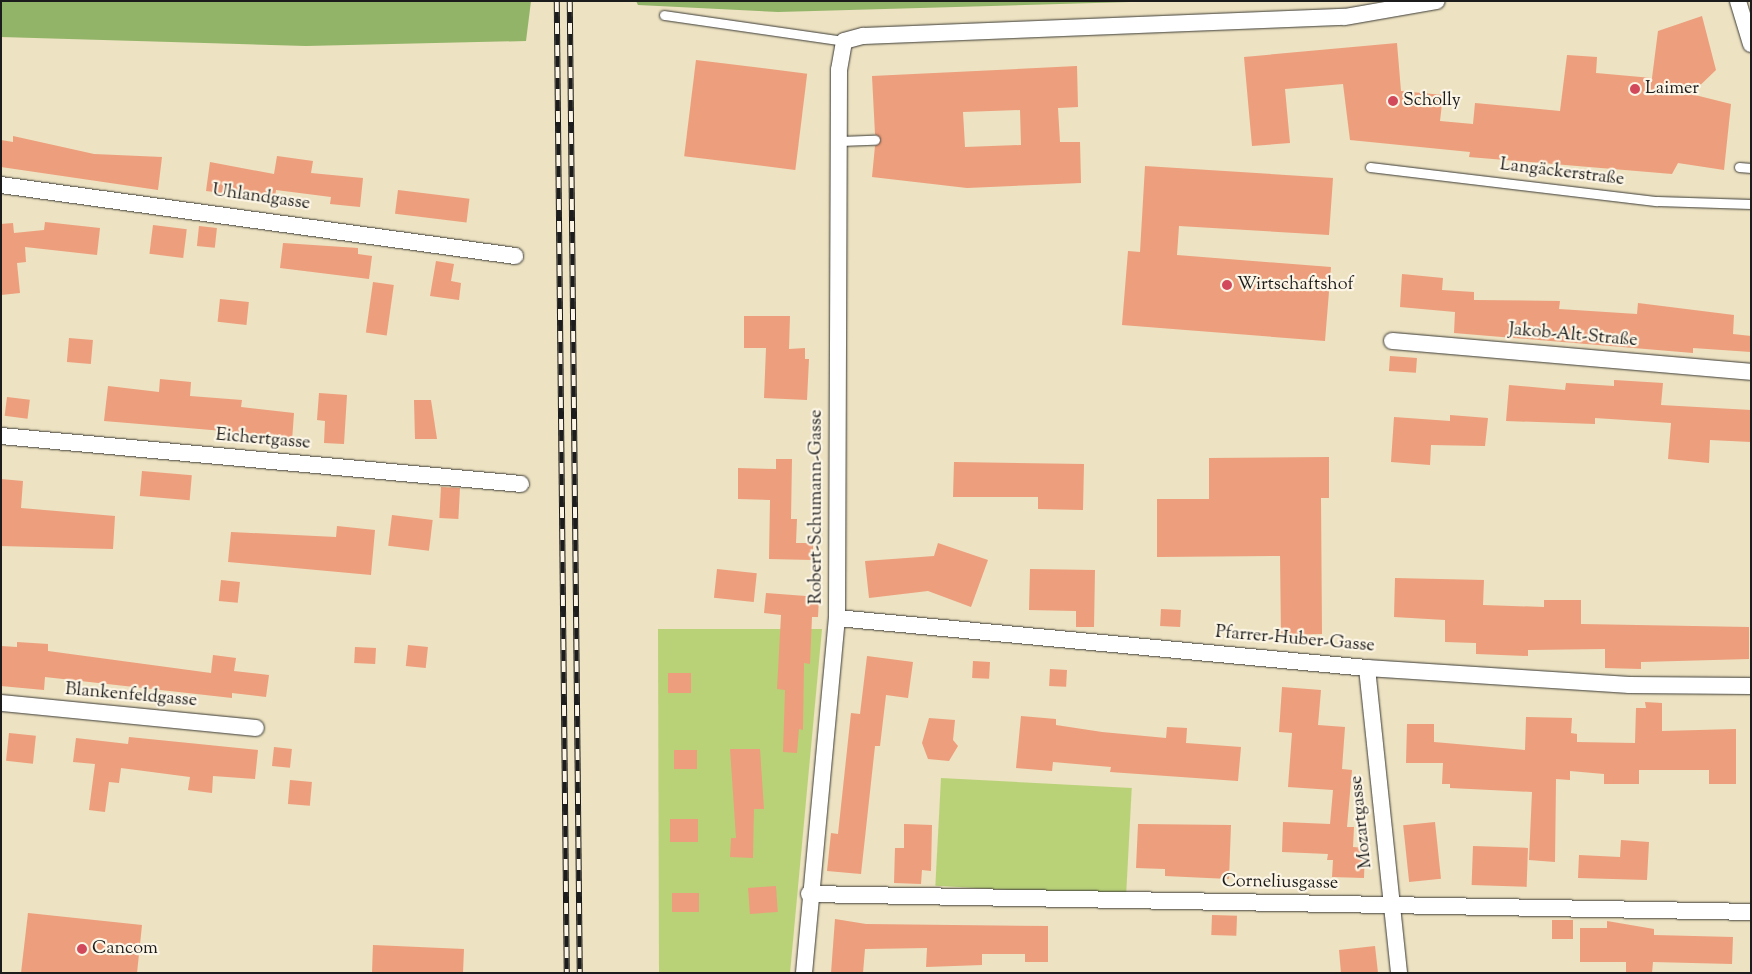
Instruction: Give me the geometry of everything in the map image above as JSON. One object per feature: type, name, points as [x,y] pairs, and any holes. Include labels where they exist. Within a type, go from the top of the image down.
[{"type":"street","points":[[844,41],[862,36],[1346,17],[1437,1]]},
{"type":"street","points":[[1738,1],[1751,44]]},
{"type":"street","name":"Robert-Schumann-Gasse","points":[[804,973],[809,894],[837,618],[838,141],[844,41]]},
{"type":"street","name":"Uhlandgasse","points":[[1,185],[515,256]]},
{"type":"street","name":"Jakob-Alt-Straße","points":[[1392,341],[1751,372]]},
{"type":"street","name":"Eichertgasse","points":[[1,436],[521,484]]},
{"type":"street","name":"Pfarrer-Huber-Gasse","points":[[837,618],[1367,668],[1629,685],[1751,686]]},
{"type":"street","name":"Mozartgasse","points":[[1367,668],[1398,973]]},
{"type":"street","name":"Blankenfeldgasse","points":[[1,703],[256,728]]},
{"type":"street","name":"Corneliusgasse","points":[[809,894],[1751,912]]},
{"type":"lane","points":[[664,15],[844,41]]},
{"type":"lane","points":[[838,141],[875,140]]},
{"type":"lane","points":[[1739,166],[1751,168]]},
{"type":"lane","name":"Langäckerstraße","points":[[1370,167],[1657,201],[1751,204]]},
{"type":"green space","points":[[1,1],[531,1],[526,41],[306,46],[1,37]]},
{"type":"green space","points":[[636,1],[1165,1],[778,12],[638,5]]},
{"type":"green space","points":[[658,629],[822,629],[790,973],[659,973]]},
{"type":"green space","points":[[941,778],[1132,788],[1126,896],[935,886]]},
{"type":"building","name":"Laimer","points":[[1702,16],[1716,70],[1691,94],[1731,104],[1724,170],[1678,163],[1672,174],[1469,157],[1470,152],[1350,140],[1343,84],[1285,89],[1290,143],[1252,146],[1244,57],[1397,43],[1401,91],[1443,95],[1440,121],[1473,124],[1475,103],[1560,111],[1567,55],[1597,57],[1596,73],[1652,78],[1658,31]]},
{"type":"building","points":[[696,60],[807,74],[795,170],[684,156]]},
{"type":"building","points":[[1077,66],[1078,107],[1058,108],[1060,142],[1080,142],[1081,183],[967,188],[872,177],[875,146],[881,140],[875,134],[872,76]],"holes":[[[1020,110],[1021,145],[965,147],[963,112]]]},
{"type":"building","points":[[13,136],[94,154],[162,157],[158,190],[1,167],[1,140],[13,142]]},
{"type":"building","points":[[277,156],[313,161],[311,173],[363,178],[360,207],[330,204],[331,197],[276,190],[275,199],[206,191],[210,162],[274,174]]},
{"type":"building","points":[[1145,166],[1333,178],[1329,235],[1179,226],[1177,255],[1331,267],[1325,341],[1122,325],[1128,251],[1140,252]]},
{"type":"building","points":[[398,190],[469,199],[467,223],[395,214]]},
{"type":"building","points":[[45,222],[100,228],[97,255],[25,247],[26,262],[17,263],[20,293],[1,295],[1,224],[13,223],[14,233],[44,230]]},
{"type":"building","points":[[153,225],[187,229],[183,258],[149,254]]},
{"type":"building","points":[[199,226],[217,228],[215,248],[197,246]]},
{"type":"building","points":[[283,243],[358,248],[358,254],[372,256],[369,279],[280,268]]},
{"type":"building","points":[[436,261],[454,264],[451,281],[461,283],[459,300],[430,296]]},
{"type":"building","points":[[1402,274],[1443,278],[1442,290],[1474,292],[1474,300],[1560,301],[1559,309],[1637,314],[1638,303],[1734,315],[1733,334],[1751,336],[1751,352],[1693,348],[1693,353],[1454,333],[1455,312],[1400,307]]},
{"type":"building","points":[[373,282],[394,285],[387,335],[366,333]]},
{"type":"building","points":[[220,299],[249,302],[246,325],[218,322]]},
{"type":"building","points":[[744,316],[790,316],[789,349],[805,348],[805,359],[809,359],[807,400],[764,398],[766,348],[744,348]]},
{"type":"building","points":[[69,338],[93,340],[91,364],[67,362]]},
{"type":"building","points":[[1390,356],[1417,358],[1416,373],[1389,371]]},
{"type":"building","points":[[160,379],[191,382],[190,396],[242,400],[241,407],[294,413],[292,441],[259,438],[260,434],[104,421],[108,386],[159,392]]},
{"type":"building","points":[[1614,380],[1663,383],[1661,405],[1751,410],[1751,442],[1710,440],[1709,463],[1668,459],[1671,423],[1595,418],[1595,424],[1506,421],[1509,385],[1565,390],[1566,383],[1614,386]]},
{"type":"building","points":[[319,393],[347,395],[344,444],[324,443],[325,421],[317,420]]},
{"type":"building","points":[[7,397],[30,400],[28,419],[5,416]]},
{"type":"building","points":[[414,400],[431,400],[437,439],[415,439]]},
{"type":"building","points":[[1450,415],[1488,418],[1485,446],[1431,445],[1430,465],[1391,462],[1394,417],[1450,421]]},
{"type":"building","points":[[1329,457],[1329,498],[1321,498],[1322,634],[1281,635],[1280,556],[1157,557],[1157,499],[1209,499],[1209,458]]},
{"type":"building","points":[[776,459],[792,459],[791,519],[797,519],[796,543],[813,543],[813,560],[769,559],[770,500],[738,499],[738,468],[776,469]]},
{"type":"building","points":[[954,462],[1084,464],[1083,510],[1038,509],[1038,497],[953,497]]},
{"type":"building","points":[[142,471],[192,475],[190,500],[140,496]]},
{"type":"building","points":[[1,479],[23,481],[21,508],[115,516],[113,549],[1,546]]},
{"type":"building","points":[[441,487],[460,488],[458,519],[439,518]]},
{"type":"building","points":[[392,515],[433,520],[429,551],[388,546]]},
{"type":"building","points":[[337,526],[375,530],[371,575],[228,562],[231,532],[336,537]]},
{"type":"building","points":[[938,543],[988,560],[971,607],[928,591],[869,598],[865,561],[934,556]]},
{"type":"building","points":[[717,569],[757,573],[754,602],[714,598]]},
{"type":"building","points":[[1030,569],[1095,570],[1094,627],[1076,627],[1076,611],[1029,610]]},
{"type":"building","points":[[1395,578],[1484,580],[1483,605],[1544,607],[1544,600],[1581,600],[1581,624],[1749,627],[1749,659],[1641,662],[1641,669],[1605,668],[1605,649],[1528,650],[1528,656],[1476,654],[1476,643],[1445,642],[1445,620],[1394,617]]},
{"type":"building","points":[[221,580],[240,582],[238,603],[219,601]]},
{"type":"building","points":[[766,593],[819,597],[818,617],[812,617],[810,664],[804,663],[803,730],[799,729],[797,753],[783,752],[785,690],[777,689],[781,615],[764,613]]},
{"type":"building","points":[[1161,609],[1181,610],[1180,627],[1160,626]]},
{"type":"building","points":[[17,642],[48,644],[48,651],[211,673],[213,655],[236,658],[234,671],[269,675],[266,697],[232,693],[232,698],[45,677],[44,690],[1,686],[1,646],[17,647]]},
{"type":"building","points":[[408,645],[428,647],[426,668],[406,666]]},
{"type":"building","points":[[355,647],[376,648],[375,664],[354,663]]},
{"type":"building","points":[[867,656],[913,662],[908,698],[886,695],[880,746],[875,746],[861,874],[827,871],[831,833],[838,834],[851,713],[860,714]]},
{"type":"building","points":[[973,661],[990,662],[989,679],[972,678]]},
{"type":"building","points":[[1050,669],[1067,670],[1066,687],[1049,686]]},
{"type":"building","points":[[668,673],[691,673],[691,693],[668,693]]},
{"type":"building","points":[[1282,687],[1321,690],[1318,725],[1345,727],[1342,769],[1352,770],[1347,827],[1354,827],[1353,847],[1365,848],[1364,878],[1332,877],[1333,860],[1327,860],[1328,854],[1282,852],[1283,822],[1330,824],[1333,790],[1288,787],[1292,733],[1279,732]]},
{"type":"building","points":[[1645,702],[1662,703],[1662,731],[1736,729],[1736,784],[1709,784],[1709,770],[1639,770],[1639,784],[1604,784],[1604,774],[1570,771],[1570,780],[1556,779],[1555,862],[1529,860],[1532,792],[1450,788],[1450,784],[1442,784],[1443,763],[1406,763],[1407,724],[1434,724],[1434,742],[1525,750],[1526,717],[1572,718],[1571,733],[1577,734],[1577,742],[1635,743],[1636,708],[1646,708]]},
{"type":"building","points":[[1021,716],[1056,719],[1056,725],[1102,732],[1166,738],[1167,727],[1187,728],[1186,743],[1241,747],[1238,781],[1110,772],[1111,767],[1053,762],[1052,771],[1016,768]]},
{"type":"building","points":[[929,718],[955,720],[953,740],[958,746],[949,761],[928,759],[922,743]]},
{"type":"building","points":[[9,733],[36,736],[33,764],[6,761]]},
{"type":"building","points":[[129,737],[258,750],[255,779],[213,776],[212,793],[188,790],[190,777],[121,768],[119,783],[109,782],[105,812],[89,810],[95,764],[73,762],[76,738],[128,744]]},
{"type":"building","points":[[274,747],[292,749],[290,768],[272,766]]},
{"type":"building","points":[[730,749],[760,749],[764,809],[754,809],[753,858],[730,857],[731,838],[736,838]]},
{"type":"building","points":[[674,750],[697,750],[697,769],[674,769]]},
{"type":"building","points":[[290,780],[312,782],[310,806],[288,804]]},
{"type":"building","points":[[670,819],[698,819],[698,842],[670,842]]},
{"type":"building","points":[[1435,822],[1441,879],[1409,882],[1403,825]]},
{"type":"building","points":[[904,824],[932,825],[931,871],[922,870],[921,884],[894,883],[895,848],[904,848]]},
{"type":"building","points":[[1138,824],[1231,825],[1229,879],[1165,876],[1165,869],[1136,868]]},
{"type":"building","points":[[1621,840],[1649,842],[1647,880],[1578,878],[1579,855],[1620,857]]},
{"type":"building","points":[[1473,846],[1528,848],[1527,887],[1472,885]]},
{"type":"building","points":[[776,886],[778,912],[750,914],[748,888]]},
{"type":"building","points":[[672,893],[699,893],[699,912],[672,912]]},
{"type":"building","name":"Cancom","points":[[28,913],[142,925],[137,973],[21,973]]},
{"type":"building","points":[[1212,915],[1237,916],[1236,936],[1211,935]]},
{"type":"building","points":[[835,919],[866,924],[1048,926],[1048,962],[1025,962],[1025,954],[982,954],[982,965],[926,967],[927,948],[865,949],[863,973],[831,973]]},
{"type":"building","points":[[1552,920],[1573,920],[1573,939],[1552,939]]},
{"type":"building","points":[[1607,921],[1654,929],[1654,935],[1733,937],[1732,964],[1653,962],[1652,973],[1626,973],[1626,962],[1580,962],[1580,928],[1607,928]]},
{"type":"building","points":[[373,945],[464,949],[463,973],[372,973]]},
{"type":"building","points":[[1375,946],[1378,973],[1341,973],[1339,950]]},
{"type":"railway","points":[[557,1],[567,973]]},
{"type":"railway","points":[[570,1],[580,973]]},
{"type":"place","name":"Laimer","points":[[1635,89]]},
{"type":"place","name":"Scholly","points":[[1393,101]]},
{"type":"place","name":"Wirtschaftshof","points":[[1227,285]]},
{"type":"place","name":"Cancom","points":[[82,949]]}]
